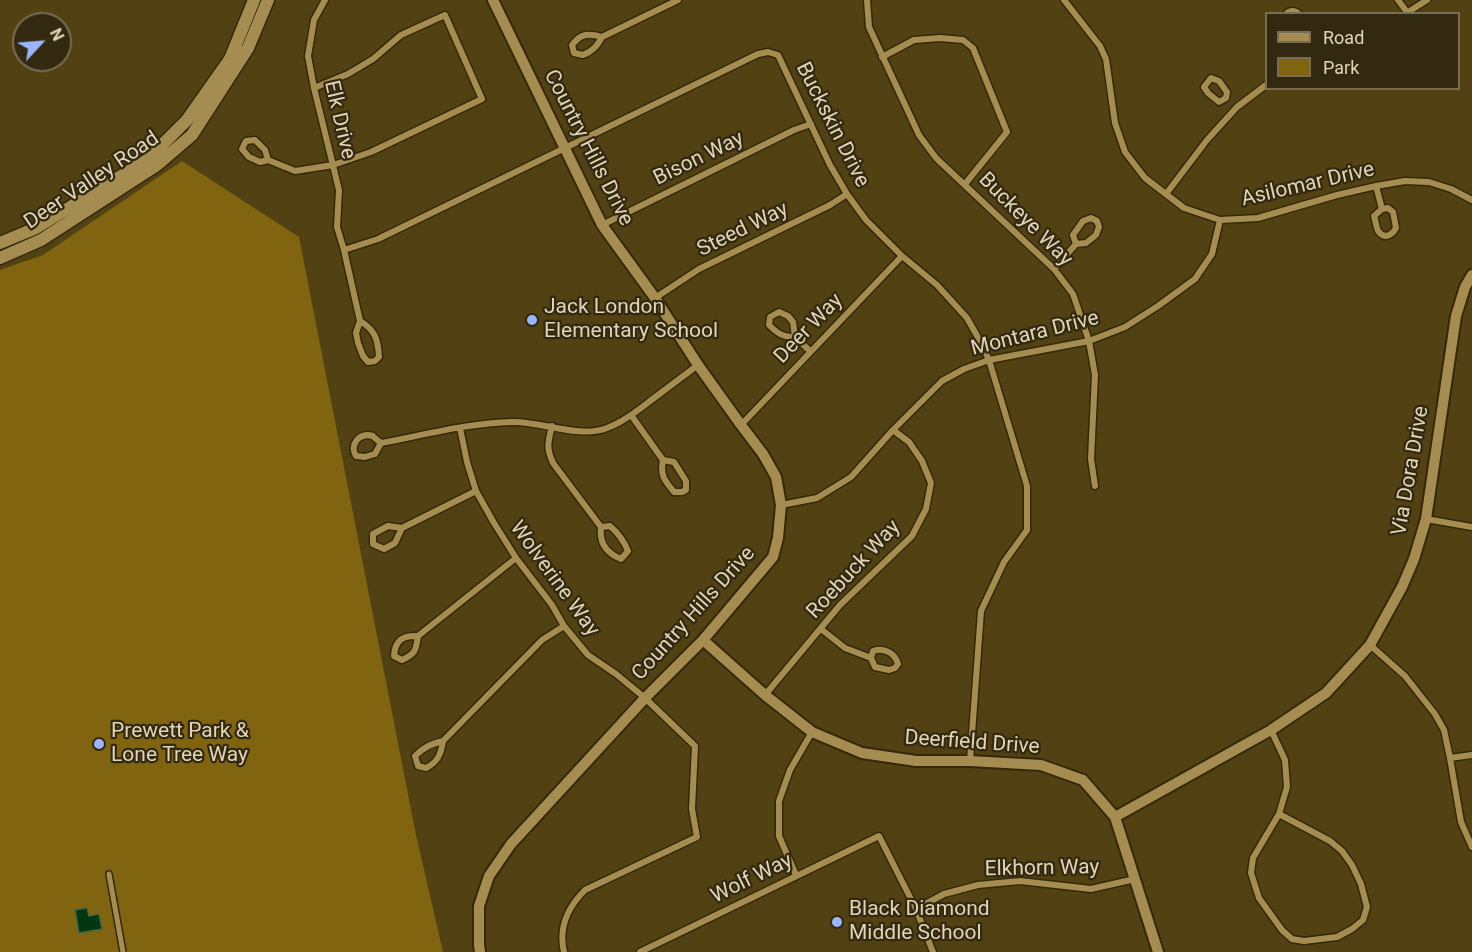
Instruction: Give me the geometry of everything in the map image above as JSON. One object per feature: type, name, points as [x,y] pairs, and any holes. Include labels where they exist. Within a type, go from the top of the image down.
[{"type":"main road","name":"Deer Valley Road","points":[[0,243],[36,228],[147,160],[187,120],[230,59],[254,0]]},
{"type":"main road","name":"Deer Valley Road","points":[[0,258],[41,240],[157,165],[192,135],[248,48],[268,0]]},
{"type":"street","name":"Elk Drive","points":[[325,0],[314,20],[308,56],[339,190],[337,227],[360,321]]},
{"type":"street","name":"Country Hills Drive","points":[[480,952],[479,906],[489,876],[511,844],[645,698],[703,640],[773,557],[778,538],[781,505],[776,477],[763,454],[698,365],[655,298],[602,225],[493,0]]},
{"type":"street","points":[[602,37],[590,33],[582,35],[572,45],[574,53],[583,55],[592,51],[602,37],[678,0]]},
{"type":"street","name":"Buckeye Way","points":[[867,0],[869,27],[919,135],[936,158],[1054,269],[1073,294],[1089,341],[1095,375],[1091,459],[1095,486]]},
{"type":"street","name":"Asilomar Drive","points":[[1064,0],[1100,46],[1106,59],[1115,123],[1125,152],[1145,178],[1185,208],[1220,220],[1258,218],[1337,195],[1405,181],[1429,182],[1451,189],[1472,200]]},
{"type":"street","points":[[1408,12],[1427,0]]},
{"type":"street","points":[[268,160],[295,171],[333,165],[371,153],[482,99],[445,15],[401,35],[373,59],[348,74],[314,88]]},
{"type":"street","points":[[882,57],[914,40],[940,38],[963,40],[973,48],[1007,132],[965,184]]},
{"type":"street","name":"Buckskin Drive","points":[[344,250],[378,238],[758,54],[768,52],[778,55],[830,165],[847,194],[866,220],[902,256],[937,285],[967,318],[989,360],[1028,486],[1027,530],[1004,562],[981,611],[970,761]]},
{"type":"street","points":[[1167,194],[1207,140],[1236,107],[1265,86]]},
{"type":"street","points":[[1226,98],[1236,107]]},
{"type":"street","name":"Bison Way","points":[[602,225],[794,130],[811,124]]},
{"type":"street","points":[[1376,186],[1382,209]]},
{"type":"street","name":"Steed Way","points":[[655,298],[699,269],[831,205],[847,194]]},
{"type":"street","points":[[1388,208],[1393,212],[1396,228],[1388,236],[1383,236],[1378,232],[1374,216],[1382,209],[1388,208]]},
{"type":"street","points":[[1054,269],[1076,244],[1086,243],[1096,234],[1099,227],[1096,221],[1091,218],[1083,220],[1073,235],[1076,244]]},
{"type":"street","name":"Montara Drive","points":[[781,505],[817,498],[851,477],[893,430],[942,381],[964,369],[989,360],[1089,341],[1125,327],[1158,306],[1195,279],[1212,254],[1220,220]]},
{"type":"street","name":"Deer Way","points":[[741,425],[902,256]]},
{"type":"street","name":"Via Dora Drive","points":[[1115,817],[1271,730],[1326,693],[1370,645],[1402,588],[1414,559],[1425,519],[1456,316],[1465,287],[1472,275]]},
{"type":"street","points":[[795,337],[785,337],[777,333],[769,326],[770,317],[779,312],[788,316],[793,322],[795,337],[810,351]]},
{"type":"street","points":[[360,321],[369,327],[374,335],[379,357],[375,361],[368,362],[358,344],[356,333],[360,321]]},
{"type":"street","points":[[381,443],[460,428],[515,422],[530,422],[580,431],[606,429],[631,415],[698,365]]},
{"type":"street","points":[[631,415],[663,460],[674,462],[686,481],[686,490],[674,492],[666,482],[661,470],[663,460]]},
{"type":"street","points":[[552,426],[547,445],[553,463],[601,527],[600,536],[603,546],[612,556],[621,559],[628,551],[625,544],[610,526],[601,527]]},
{"type":"street","name":"Wolverine Way","points":[[460,428],[476,491],[516,558],[552,605],[564,626],[588,655],[645,698],[695,746],[692,808],[697,837],[585,890],[573,902],[567,915],[561,939],[564,952]]},
{"type":"street","name":"Roebuck Way","points":[[765,695],[840,605],[912,536],[926,509],[931,483],[922,460],[909,442],[893,430]]},
{"type":"street","points":[[364,436],[373,436],[381,443],[375,454],[365,457],[356,456],[353,451],[353,444],[364,436]]},
{"type":"street","points":[[402,528],[395,543],[384,549],[373,544],[373,534],[388,526],[402,528],[476,491]]},
{"type":"street","points":[[1425,519],[1472,527]]},
{"type":"street","points":[[418,636],[408,635],[399,641],[394,648],[394,656],[402,660],[411,656],[416,648],[418,636],[516,558]]},
{"type":"street","points":[[443,741],[432,743],[415,756],[418,766],[426,768],[432,765],[439,758],[443,741],[542,640],[564,626]]},
{"type":"street","points":[[821,629],[845,648],[871,658],[875,667],[889,670],[895,669],[898,664],[892,653],[879,649],[873,651],[871,658]]},
{"type":"street","name":"Deerfield Drive","points":[[703,640],[765,695],[812,732],[862,753],[916,761],[1041,765],[1083,780],[1115,817],[1158,952]]},
{"type":"street","points":[[1370,645],[1405,676],[1435,714],[1444,730],[1461,822],[1472,848]]},
{"type":"street","points":[[1271,730],[1285,759],[1287,787],[1279,814],[1253,858],[1251,873],[1259,898],[1282,930],[1292,939],[1304,941],[1337,937],[1352,929],[1363,920],[1367,907],[1352,865],[1342,851],[1330,841],[1279,814]]},
{"type":"street","points":[[796,876],[779,836],[778,801],[790,770],[812,732]]},
{"type":"street","points":[[1450,758],[1472,755]]},
{"type":"street","name":"Wolf Way","points":[[640,952],[879,836],[916,909]]},
{"type":"street","points":[[109,874],[123,952]]},
{"type":"street","name":"Elkhorn Way","points":[[916,909],[944,894],[978,885],[1020,881],[1091,889],[1136,879]]},
{"type":"street","points":[[916,909],[933,952]]},
{"type":"green space","points":[[182,161],[299,237],[416,835],[443,952],[0,952],[0,270],[43,255]]},
{"type":"shaded area","points":[[87,908],[89,916],[99,914],[102,929],[79,933],[75,910]]},
{"type":"place","name":"Jack London Elementary School","points":[[532,320]]},
{"type":"place","name":"Prewett Park & Lone Tree Way","points":[[99,744]]},
{"type":"place","name":"Black Diamond Middle School","points":[[837,922]]}]
